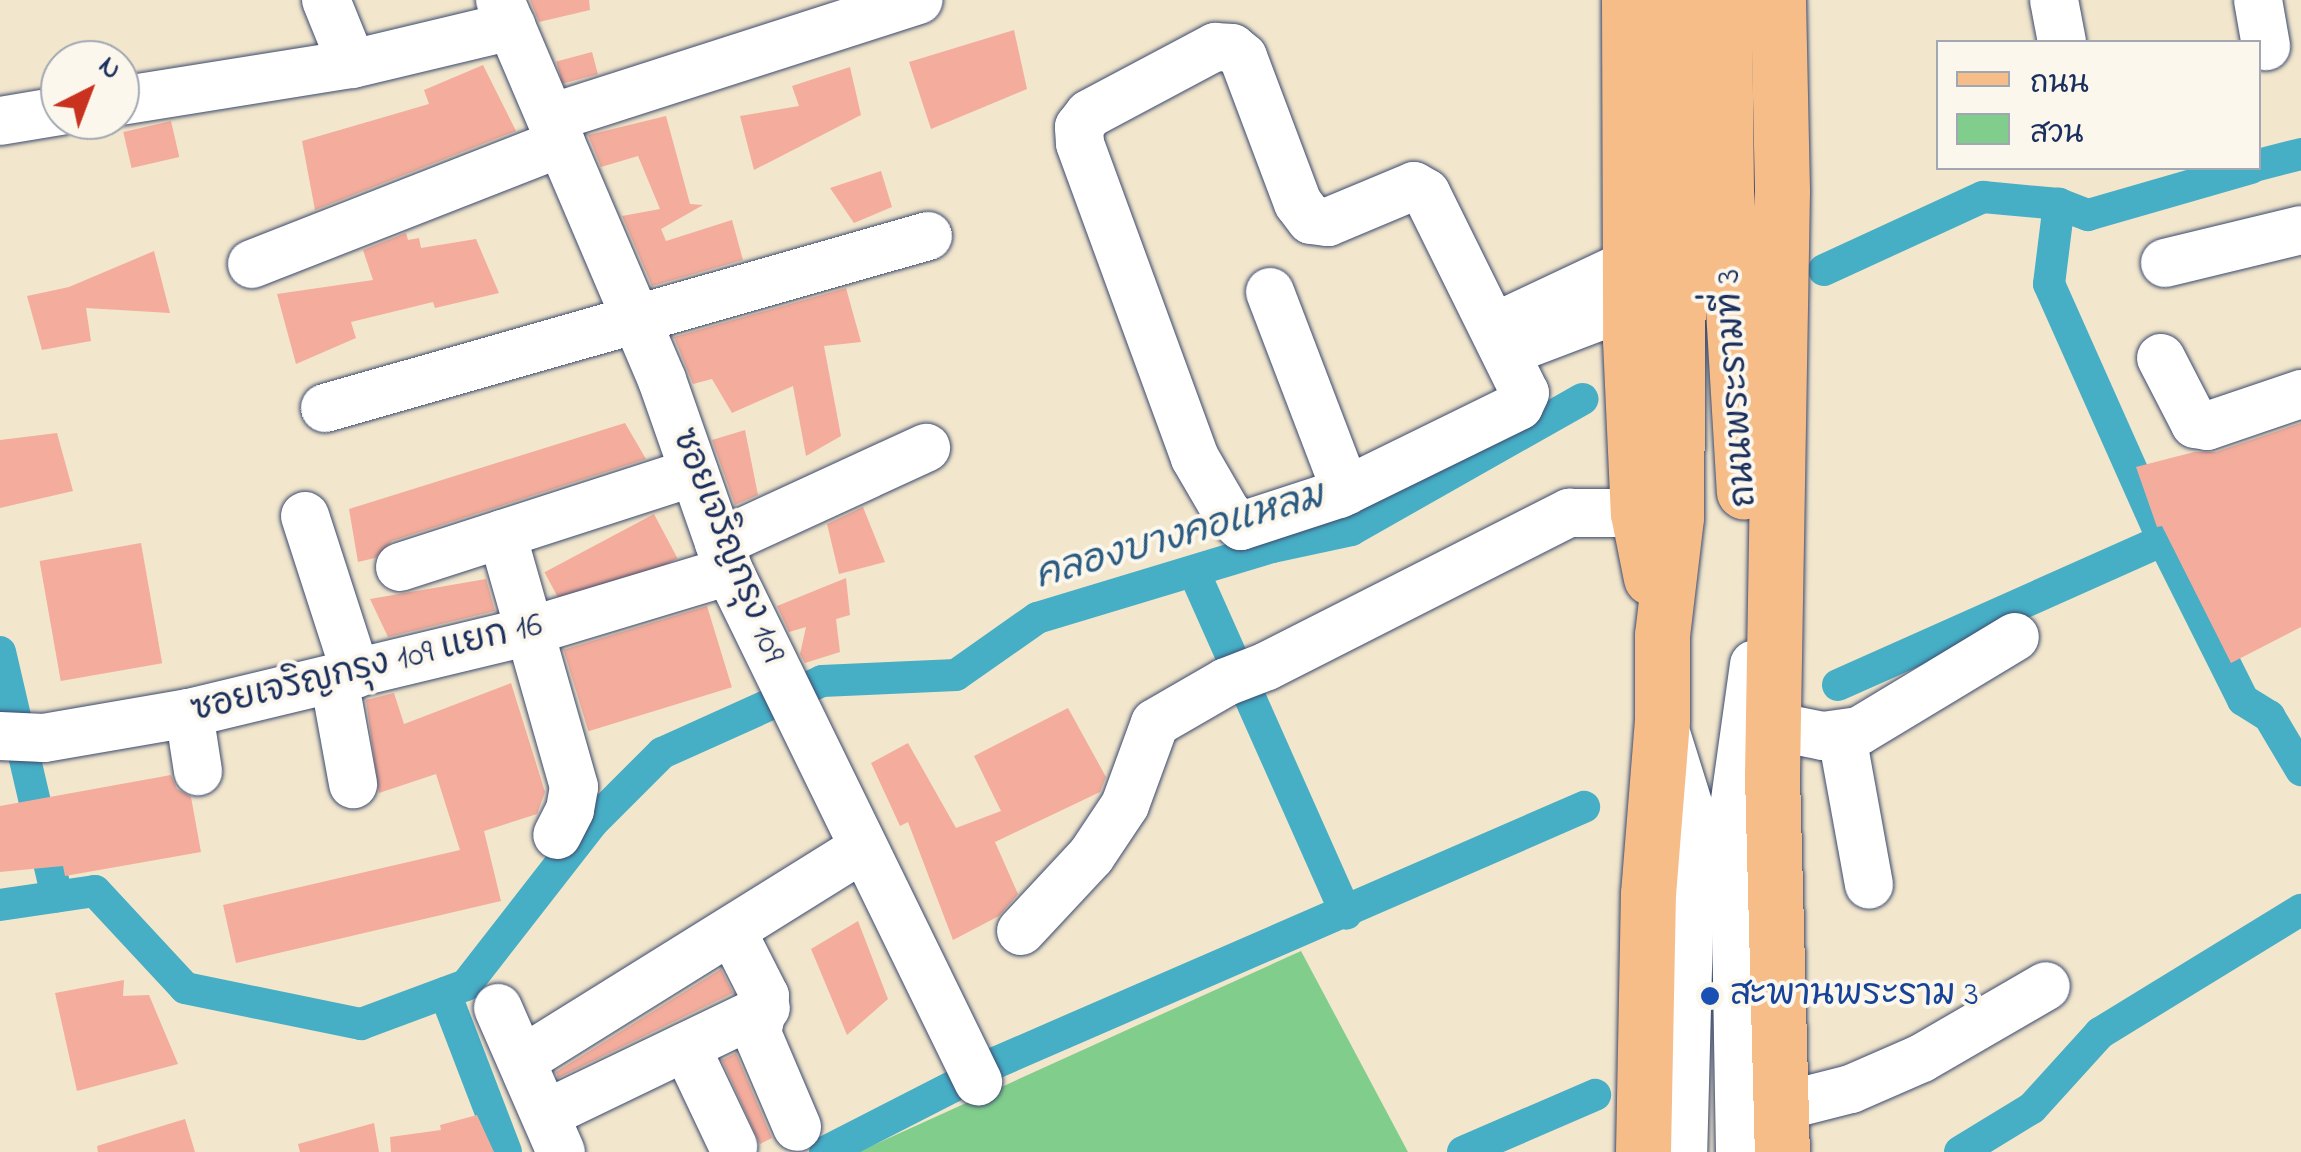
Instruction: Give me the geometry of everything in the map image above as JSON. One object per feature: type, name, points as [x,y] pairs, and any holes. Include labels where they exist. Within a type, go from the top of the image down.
[{"type":"main road","name":"ถนนพระรามที่ 3","points":[[1629,0],[1629,284],[1638,512],[1662,635]]},
{"type":"main road","name":"ถนนพระรามที่ 3","points":[[1643,1152],[1648,894],[1662,722],[1662,635],[1676,517],[1680,0]]},
{"type":"main road","name":"ถนนพระรามที่ 3","points":[[1724,0],[1726,191],[1755,661],[1772,750]]},
{"type":"main road","name":"ถนนพระรามที่ 3","points":[[1778,0],[1782,190],[1772,750],[1781,1130]]},
{"type":"street","points":[[326,0],[352,64]]},
{"type":"street","points":[[252,264],[556,130],[918,0]]},
{"type":"street","points":[[2054,0],[2062,40]]},
{"type":"street","points":[[2258,0],[2275,44]]},
{"type":"street","points":[[140,99],[352,64],[506,13]]},
{"type":"street","name":"ซอยเจริญกรุง 109","points":[[506,13],[636,320],[724,557],[862,849],[978,1080]]},
{"type":"street","points":[[1215,47],[1232,48],[1243,57],[1298,203],[1312,220],[1328,222],[1414,186],[1426,193],[1525,393],[1519,406],[1346,490],[1280,517],[1241,526],[1227,513],[1194,458],[1080,143],[1079,127],[1088,114],[1215,47]]},
{"type":"street","points":[[0,121],[40,114]]},
{"type":"street","points":[[2165,264],[2301,230]]},
{"type":"street","points":[[325,408],[928,236]]},
{"type":"street","points":[[1500,339],[1629,284]]},
{"type":"street","points":[[1270,292],[1346,490]]},
{"type":"street","points":[[2160,358],[2195,424],[2207,426],[2301,394]]},
{"type":"street","name":"ซอยเจริญกรุง 109 แยก 16","points":[[0,736],[44,738],[189,712],[530,631],[724,557],[926,448]]},
{"type":"street","points":[[400,567],[694,472]]},
{"type":"street","points":[[1021,931],[1090,856],[1125,805],[1155,723],[1570,513],[1638,512]]},
{"type":"street","points":[[305,516],[345,676],[353,784]]},
{"type":"street","points":[[502,534],[574,787],[570,810],[557,834]]},
{"type":"street","points":[[1772,750],[1859,731],[2015,637]]},
{"type":"street","points":[[1740,1152],[1734,807],[1755,661]]},
{"type":"street","points":[[189,712],[198,771]]},
{"type":"street","points":[[1662,722],[1692,816],[1683,1152]]},
{"type":"street","points":[[1842,736],[1869,885]]},
{"type":"street","points":[[524,1060],[862,849]]},
{"type":"street","points":[[732,931],[766,996],[757,1032],[760,1046],[797,1127]]},
{"type":"street","points":[[1781,1130],[1850,1088],[1922,1058],[2046,986]]},
{"type":"street","points":[[498,1008],[553,1133],[686,1046],[766,1008]]},
{"type":"street","points":[[686,1046],[732,1146]]},
{"type":"green space","points":[[1301,951],[1408,1152],[858,1152]]},
{"type":"building","points":[[530,0],[589,0],[590,10],[539,22]]},
{"type":"building","points":[[1014,30],[1027,89],[931,129],[909,62]]},
{"type":"building","points":[[592,52],[598,74],[562,84],[556,62]]},
{"type":"building","points":[[483,65],[516,131],[315,210],[302,141],[429,104],[424,90]]},
{"type":"building","points":[[850,67],[861,115],[754,170],[740,116],[799,106],[792,86]]},
{"type":"building","points":[[666,116],[690,204],[703,205],[661,229],[666,241],[732,220],[743,260],[652,286],[622,216],[660,209],[638,156],[601,167],[588,135]]},
{"type":"building","points":[[171,121],[179,157],[132,168],[125,140],[140,140],[140,128]]},
{"type":"building","points":[[881,171],[892,207],[854,223],[830,188]]},
{"type":"building","points":[[406,233],[408,240],[419,238],[421,248],[476,239],[499,293],[435,308],[433,302],[351,322],[356,338],[296,364],[277,294],[373,280],[363,250]]},
{"type":"building","points":[[154,251],[170,313],[86,308],[91,341],[42,350],[27,296],[69,287]]},
{"type":"building","points":[[846,288],[861,342],[824,346],[841,436],[806,456],[793,386],[732,413],[712,379],[693,384],[674,337]]},
{"type":"building","points":[[625,423],[646,459],[392,541],[375,558],[358,562],[349,509]]},
{"type":"building","points":[[2301,423],[2301,627],[2231,663],[2162,526],[2157,527],[2136,467],[2194,452],[2216,452]]},
{"type":"building","points":[[745,430],[758,495],[735,505],[712,440]]},
{"type":"building","points":[[57,433],[73,491],[0,508],[0,440]]},
{"type":"building","points":[[863,507],[885,562],[839,574],[827,524]]},
{"type":"building","points":[[654,514],[677,558],[568,616],[545,572]]},
{"type":"building","points":[[141,543],[162,663],[61,681],[40,561]]},
{"type":"building","points":[[846,578],[850,615],[836,619],[840,652],[805,663],[800,654],[806,627],[789,632],[777,606]]},
{"type":"building","points":[[486,579],[495,611],[388,637],[370,599]]},
{"type":"building","points":[[707,606],[732,687],[588,731],[564,650]]},
{"type":"building","points":[[511,683],[545,792],[537,814],[484,831],[501,901],[236,963],[223,905],[460,850],[436,774],[379,793],[366,700],[394,693],[404,724]]},
{"type":"building","points":[[1068,708],[1106,777],[1100,792],[995,842],[1018,894],[999,916],[953,940],[908,822],[900,826],[871,763],[908,743],[956,828],[1001,811],[974,756]]},
{"type":"building","points":[[171,775],[177,789],[191,797],[201,852],[65,876],[63,866],[0,872],[0,806]]},
{"type":"building","points":[[858,921],[888,999],[847,1035],[811,949]]},
{"type":"building","points":[[721,969],[733,993],[558,1078],[556,1072]]},
{"type":"building","points":[[124,980],[123,996],[149,995],[178,1064],[77,1091],[55,993]]},
{"type":"building","points":[[736,1053],[772,1138],[760,1144],[722,1060]]},
{"type":"building","points":[[477,1115],[494,1152],[391,1152],[390,1137],[441,1130],[440,1125]]},
{"type":"building","points":[[185,1119],[195,1152],[98,1152],[97,1146]]},
{"type":"building","points":[[374,1123],[379,1152],[300,1152],[298,1144]]},
{"type":"waterway","name":"คลองบางคอแหลม","points":[[2261,164],[2301,154]]},
{"type":"waterway","name":"คลองบางคอแหลม","points":[[1824,270],[1983,197],[2059,204],[2088,215],[2244,170]]},
{"type":"waterway","points":[[1838,685],[2163,540],[2049,284],[2059,204]]},
{"type":"waterway","name":"คลองบางคอแหลม","points":[[0,905],[95,891],[185,988],[361,1024],[466,985],[593,822],[662,753],[822,681],[956,675],[1037,618],[1272,547],[1351,530],[1583,399]]},
{"type":"waterway","points":[[2163,540],[2243,700],[2269,716],[2301,770]]},
{"type":"waterway","points":[[1194,572],[1346,914]]},
{"type":"waterway","points":[[0,652],[57,896]]},
{"type":"waterway","points":[[988,1066],[1584,807]]},
{"type":"waterway","points":[[1960,1152],[2032,1108],[2100,1033],[2301,910]]},
{"type":"waterway","points":[[445,993],[506,1152]]},
{"type":"waterway","points":[[825,1152],[956,1085]]},
{"type":"waterway","points":[[1463,1152],[1595,1095]]},
{"type":"place","name":"สะพานพระราม 3","points":[[1710,996]]}]
